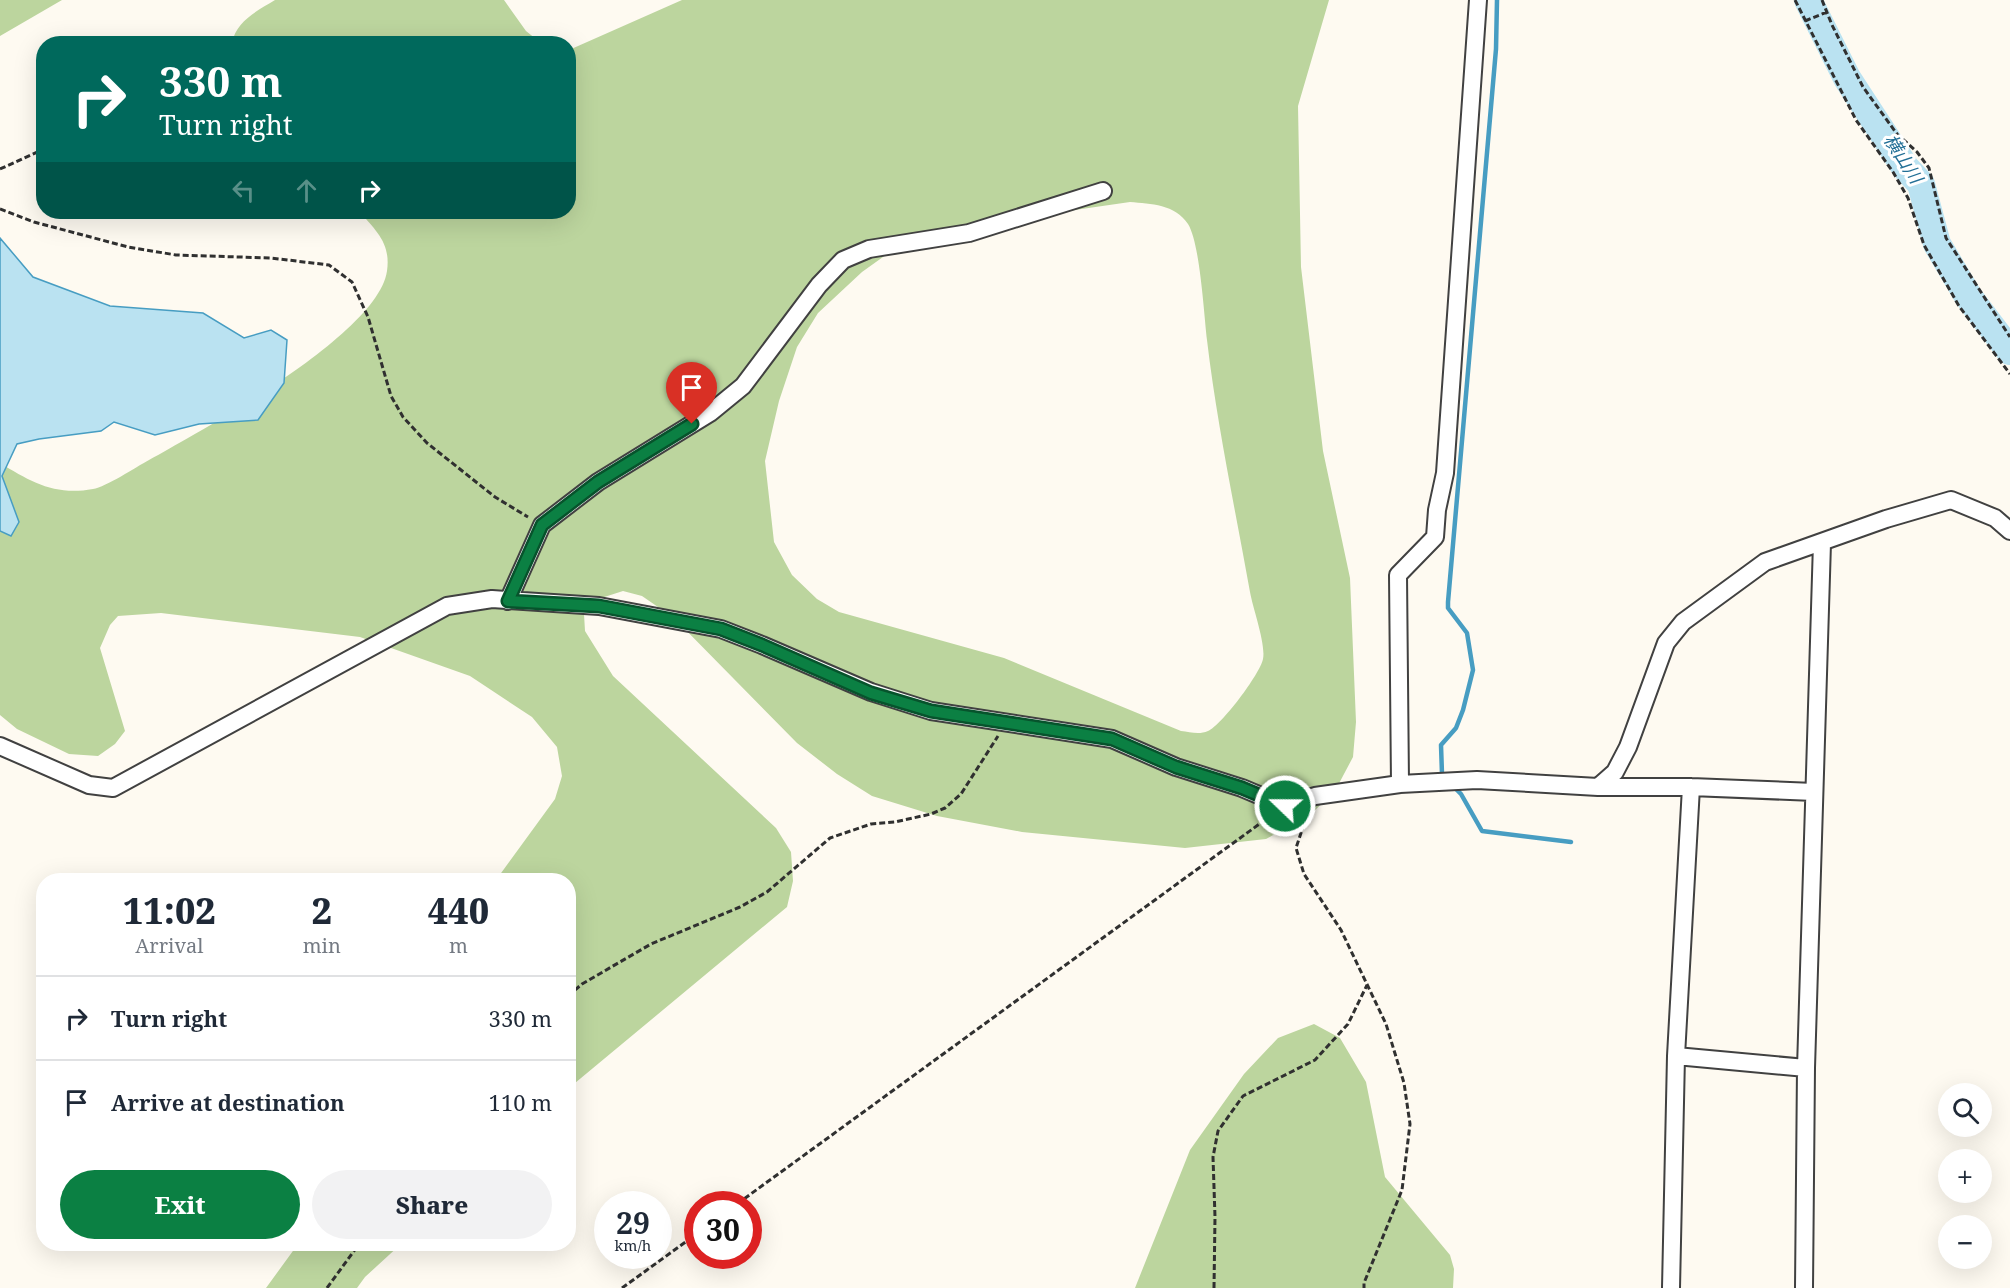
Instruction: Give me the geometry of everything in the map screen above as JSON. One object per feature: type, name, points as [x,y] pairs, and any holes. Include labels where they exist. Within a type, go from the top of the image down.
[{"type":"street","points":[[1400,784],[1398,575],[1435,537],[1437,510],[1445,473],[1478,0]]},
{"type":"street","points":[[508,601],[542,525],[598,482],[710,413],[743,386],[819,285],[843,260],[869,249],[969,233],[1103,191]]},
{"type":"street","points":[[1598,787],[1615,772],[1628,747],[1666,643],[1683,622],[1765,562],[1886,519],[1952,500],[1995,518],[2010,531]]},
{"type":"street","points":[[1804,1288],[1806,1068],[1822,543]]},
{"type":"street","points":[[0,746],[89,785],[113,788],[447,606],[492,599],[599,606],[721,629],[871,693],[931,711],[1112,739],[1176,767],[1242,788],[1285,806],[1315,796],[1400,784],[1478,780],[1598,787],[1814,792]]},
{"type":"street","points":[[1671,1288],[1676,1056],[1690,788]]},
{"type":"street","points":[[1676,1056],[1806,1068]]},
{"type":"path","points":[[1795,0],[1856,120],[1893,172],[1908,198],[1923,245],[1953,296],[2010,374]]},
{"type":"path","points":[[1822,0],[1863,87],[1897,134],[1917,152],[1929,168],[1946,238],[2010,337]]},
{"type":"path","points":[[1804,21],[1827,12]]},
{"type":"path","points":[[0,169],[36,153]]},
{"type":"path","points":[[0,209],[34,222],[128,247],[176,255],[271,258],[329,265],[352,282],[368,317],[391,396],[403,417],[427,443],[495,497],[542,525]]},
{"type":"path","points":[[576,989],[651,944],[741,907],[767,892],[830,838],[871,824],[895,822],[931,814],[945,808],[961,794],[1007,722]]},
{"type":"path","points":[[1315,796],[1296,848],[1304,874],[1341,930],[1386,1024],[1404,1083],[1410,1124],[1402,1190],[1375,1254],[1364,1288]]},
{"type":"path","points":[[755,1191],[1285,806]]},
{"type":"path","points":[[1214,1288],[1213,1157],[1218,1131],[1243,1096],[1315,1060],[1348,1024],[1367,985]]},
{"type":"path","points":[[622,1288],[684,1243]]},
{"type":"path","points":[[327,1288],[354,1251]]},
{"type":"green space","points":[[0,0],[62,0],[0,36]]},
{"type":"green space","points":[[275,0],[504,0],[526,31],[532,36],[234,36],[243,23]]},
{"type":"green space","points":[[682,0],[1329,0],[1298,106],[1301,267],[1323,451],[1350,578],[1356,722],[1353,757],[1335,791],[1311,814],[1266,839],[1185,848],[1022,832],[937,816],[872,796],[837,774],[797,743],[674,618],[642,596],[623,591],[595,600],[584,614],[585,631],[613,676],[776,828],[791,852],[793,881],[787,907],[576,1082],[576,873],[501,873],[555,799],[562,776],[557,747],[532,717],[470,676],[360,637],[161,613],[118,616],[110,625],[100,648],[125,731],[115,744],[98,756],[69,754],[17,729],[0,715],[0,463],[44,486],[67,491],[93,489],[105,485],[246,403],[285,378],[322,350],[354,323],[376,296],[387,271],[388,261],[384,245],[366,219],[576,219],[576,47]],"holes":[[[1130,202],[1162,206],[1183,217],[1192,233],[1196,247],[1221,435],[1250,592],[1263,645],[1263,659],[1248,687],[1222,720],[1208,731],[1201,733],[1181,731],[1004,658],[839,612],[817,599],[792,575],[774,542],[765,461],[779,401],[797,347],[818,313],[862,272],[897,247],[936,230]]]},
{"type":"green space","points":[[1314,1024],[1340,1038],[1366,1082],[1385,1177],[1450,1255],[1454,1269],[1453,1288],[1135,1288],[1190,1150],[1244,1074],[1278,1038]]},
{"type":"green space","points":[[293,1251],[393,1251],[365,1277],[357,1288],[266,1288]]},
{"type":"water","points":[[0,238],[33,277],[110,306],[203,313],[244,338],[271,330],[287,340],[284,383],[258,420],[199,424],[155,435],[114,422],[101,431],[17,444],[2,476],[19,522],[11,536],[0,531]]},
{"type":"waterway","points":[[1445,777],[1442,774],[1441,745],[1456,728],[1473,670],[1467,633],[1448,608],[1448,602],[1496,49],[1497,0]]},
{"type":"waterway","name":"横山川","points":[[1808,0],[1847,78],[1905,167],[1921,184],[1937,244],[1968,296],[2010,351]]},
{"type":"waterway","points":[[1452,785],[1461,794],[1482,831],[1571,842]]},
{"type":"route","points":[[692,424],[598,482],[542,525],[508,601],[599,606],[721,629],[871,693],[931,711],[1112,739],[1176,767],[1242,788],[1285,806]]}]
